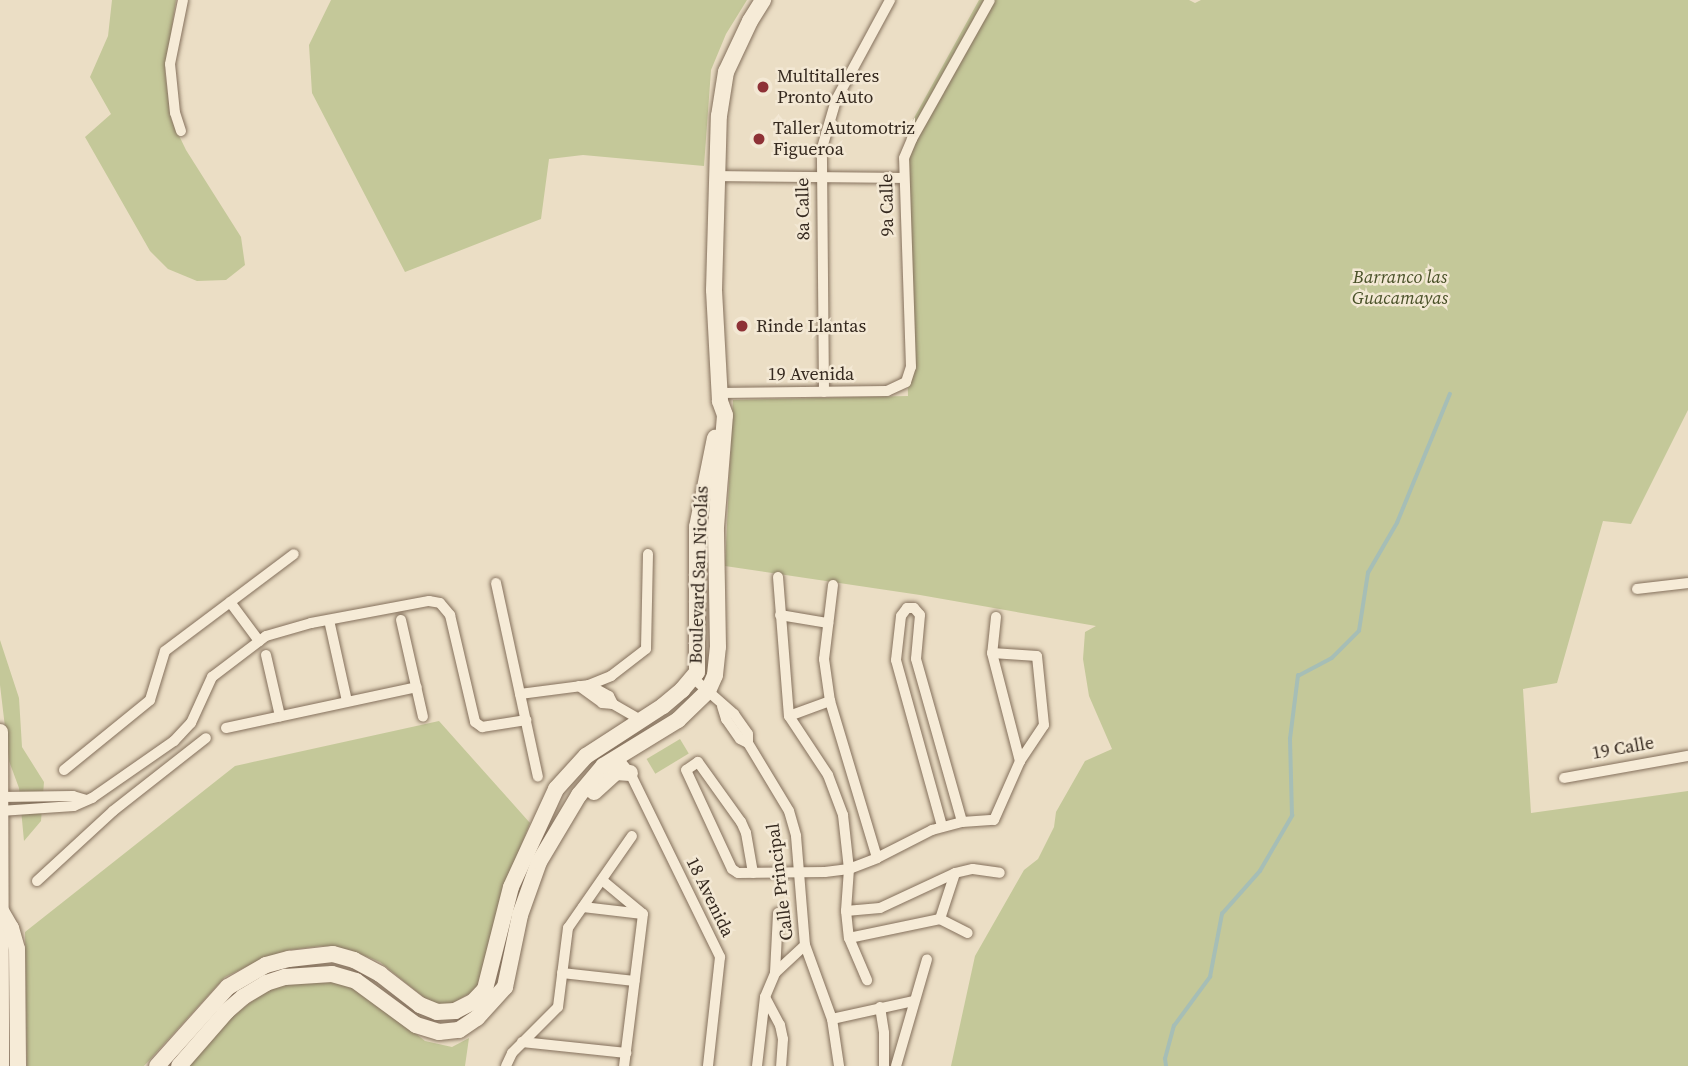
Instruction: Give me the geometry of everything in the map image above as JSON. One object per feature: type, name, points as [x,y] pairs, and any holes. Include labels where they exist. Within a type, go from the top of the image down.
[{"type":"main road","name":"Boulevard San Nicolás","points":[[708,691],[715,675],[718,647],[716,527],[725,415],[720,397],[714,290],[715,176],[719,116],[726,72],[763,0]]},
{"type":"main road","name":"Boulevard San Nicolás","points":[[150,1066],[162,1060],[228,987],[266,965],[307,955],[333,954],[354,960],[380,974],[420,1005],[438,1012],[455,1011],[473,1002],[485,989],[492,970],[508,896],[556,789],[586,756],[663,706],[693,678],[699,661],[697,527],[714,450],[720,397]]},
{"type":"main road","points":[[179,1066],[219,1019],[243,997],[265,983],[308,973],[332,974],[356,981],[416,1025],[439,1032],[459,1030],[477,1018],[505,987],[523,907],[539,862],[561,821],[594,777],[616,756],[678,720],[708,691]]},
{"type":"main road","points":[[616,756],[615,744],[633,730],[638,722]]},
{"type":"main road","points":[[0,732],[1,1066]]},
{"type":"main road","points":[[523,907],[568,824],[587,800],[612,774],[630,773]]},
{"type":"main road","points":[[1,910],[18,948],[18,1066]]},
{"type":"street","points":[[181,131],[175,113],[170,64],[183,0]]},
{"type":"street","name":"8a Calle","points":[[824,391],[820,176],[822,148],[832,110],[890,0]]},
{"type":"street","name":"9a Calle","points":[[901,387],[911,367],[904,158],[990,0]]},
{"type":"street","points":[[715,176],[903,178]]},
{"type":"street","name":"19 Avenida","points":[[720,397],[824,391],[887,391],[901,387]]},
{"type":"street","points":[[64,770],[150,700],[165,651],[293,554]]},
{"type":"street","points":[[520,694],[584,686],[611,676],[646,649],[648,554]]},
{"type":"street","points":[[778,577],[789,716],[836,793],[847,833],[849,869],[846,911],[849,939],[867,980]]},
{"type":"street","points":[[496,583],[538,777]]},
{"type":"street","points":[[1637,589],[1688,583]]},
{"type":"street","points":[[833,585],[824,659],[830,701],[877,858]]},
{"type":"street","points":[[0,811],[74,806],[86,800],[165,747],[191,723],[212,677],[274,632],[429,601],[440,603],[450,615],[475,722],[482,727],[526,720]]},
{"type":"street","points":[[230,602],[259,641]]},
{"type":"street","points":[[942,826],[916,743],[895,660],[901,616],[907,608],[914,608],[920,615],[916,659],[962,822]]},
{"type":"street","points":[[780,615],[828,623]]},
{"type":"street","points":[[996,617],[992,653],[1020,761]]},
{"type":"street","points":[[329,620],[348,701]]},
{"type":"street","points":[[401,620],[423,717]]},
{"type":"street","points":[[752,873],[746,833],[741,822],[698,762],[686,770],[732,869],[742,874],[849,869],[877,858],[913,837],[942,826],[995,819],[1020,761],[1044,726],[1038,657],[992,653]]},
{"type":"street","points":[[267,655],[280,716]]},
{"type":"street","name":"Calle Principal","points":[[693,678],[734,714],[748,734],[748,743],[789,811],[796,836],[805,945],[832,1019],[839,1066]]},
{"type":"street","points":[[584,686],[602,702],[613,704],[638,722]]},
{"type":"street","points":[[226,728],[417,687]]},
{"type":"street","points":[[789,716],[830,701]]},
{"type":"street","points":[[916,743],[936,736]]},
{"type":"street","points":[[37,881],[113,811],[206,738]]},
{"type":"street","points":[[165,747],[175,762]]},
{"type":"street","name":"18 Avenida","points":[[616,756],[630,773],[720,957],[708,1066]]},
{"type":"street","name":"19 Calle","points":[[1564,778],[1688,756]]},
{"type":"street","points":[[0,797],[73,796],[86,800]]},
{"type":"street","points":[[506,1066],[512,1053],[557,1008],[568,928],[632,836]]},
{"type":"street","points":[[846,911],[880,908],[955,873],[973,869],[1000,873]]},
{"type":"street","points":[[940,919],[955,873]]},
{"type":"street","points":[[601,880],[643,914]]},
{"type":"street","points":[[583,907],[643,914]]},
{"type":"street","points":[[757,1066],[765,997],[775,973],[778,913]]},
{"type":"street","points":[[624,1066],[643,914]]},
{"type":"street","points":[[849,939],[940,919],[968,933]]},
{"type":"street","points":[[775,973],[805,945]]},
{"type":"street","points":[[896,1066],[927,959]]},
{"type":"street","points":[[562,973],[635,981]]},
{"type":"street","points":[[765,997],[780,1025],[783,1039],[781,1066]]},
{"type":"street","points":[[832,1019],[914,1000]]},
{"type":"street","points":[[880,1007],[884,1033],[884,1066]]},
{"type":"street","points":[[522,1042],[626,1053]]},
{"type":"green space","points":[[112,0],[176,0],[165,73],[171,119],[186,150],[241,237],[245,265],[226,280],[197,281],[168,269],[150,251],[85,137],[111,114],[90,77],[108,36]]},
{"type":"green space","points":[[331,0],[747,0],[726,34],[711,70],[704,166],[583,155],[549,159],[541,219],[405,272],[312,93],[309,45]]},
{"type":"green space","name":"Barranco las Guacamayas","points":[[979,0],[1189,0],[1195,3],[1201,0],[1688,0],[1688,410],[1631,524],[1603,521],[1557,683],[1523,689],[1531,813],[1688,791],[1688,1066],[951,1066],[975,956],[1024,870],[1038,859],[1054,827],[1056,812],[1085,761],[1112,749],[1089,696],[1083,659],[1085,632],[1096,626],[920,595],[725,566],[733,400],[908,396],[903,160],[909,127]]},
{"type":"green space","points":[[0,640],[19,698],[22,747],[44,782],[41,821],[24,841],[19,788],[9,761],[0,685]]},
{"type":"green space","points":[[439,721],[530,823],[505,887],[479,988],[451,1004],[438,1004],[427,1000],[380,962],[350,950],[321,946],[289,950],[225,977],[144,1066],[27,1066],[25,932],[235,766]]},
{"type":"green space","points":[[680,739],[689,754],[655,774],[647,759]]},
{"type":"green space","points":[[340,980],[357,987],[425,1041],[452,1047],[469,1038],[465,1066],[188,1066],[222,1025],[271,986]]},
{"type":"waterway","points":[[1166,1066],[1165,1059],[1174,1026],[1210,977],[1222,914],[1260,871],[1292,816],[1290,739],[1298,676],[1332,658],[1359,631],[1368,573],[1397,523],[1450,394]]},
{"type":"place","name":"Multitalleres Pronto Auto","points":[[763,87]]},
{"type":"place","name":"Taller Automotriz Figueroa","points":[[759,139]]},
{"type":"place","name":"Rinde Llantas","points":[[742,326]]}]
